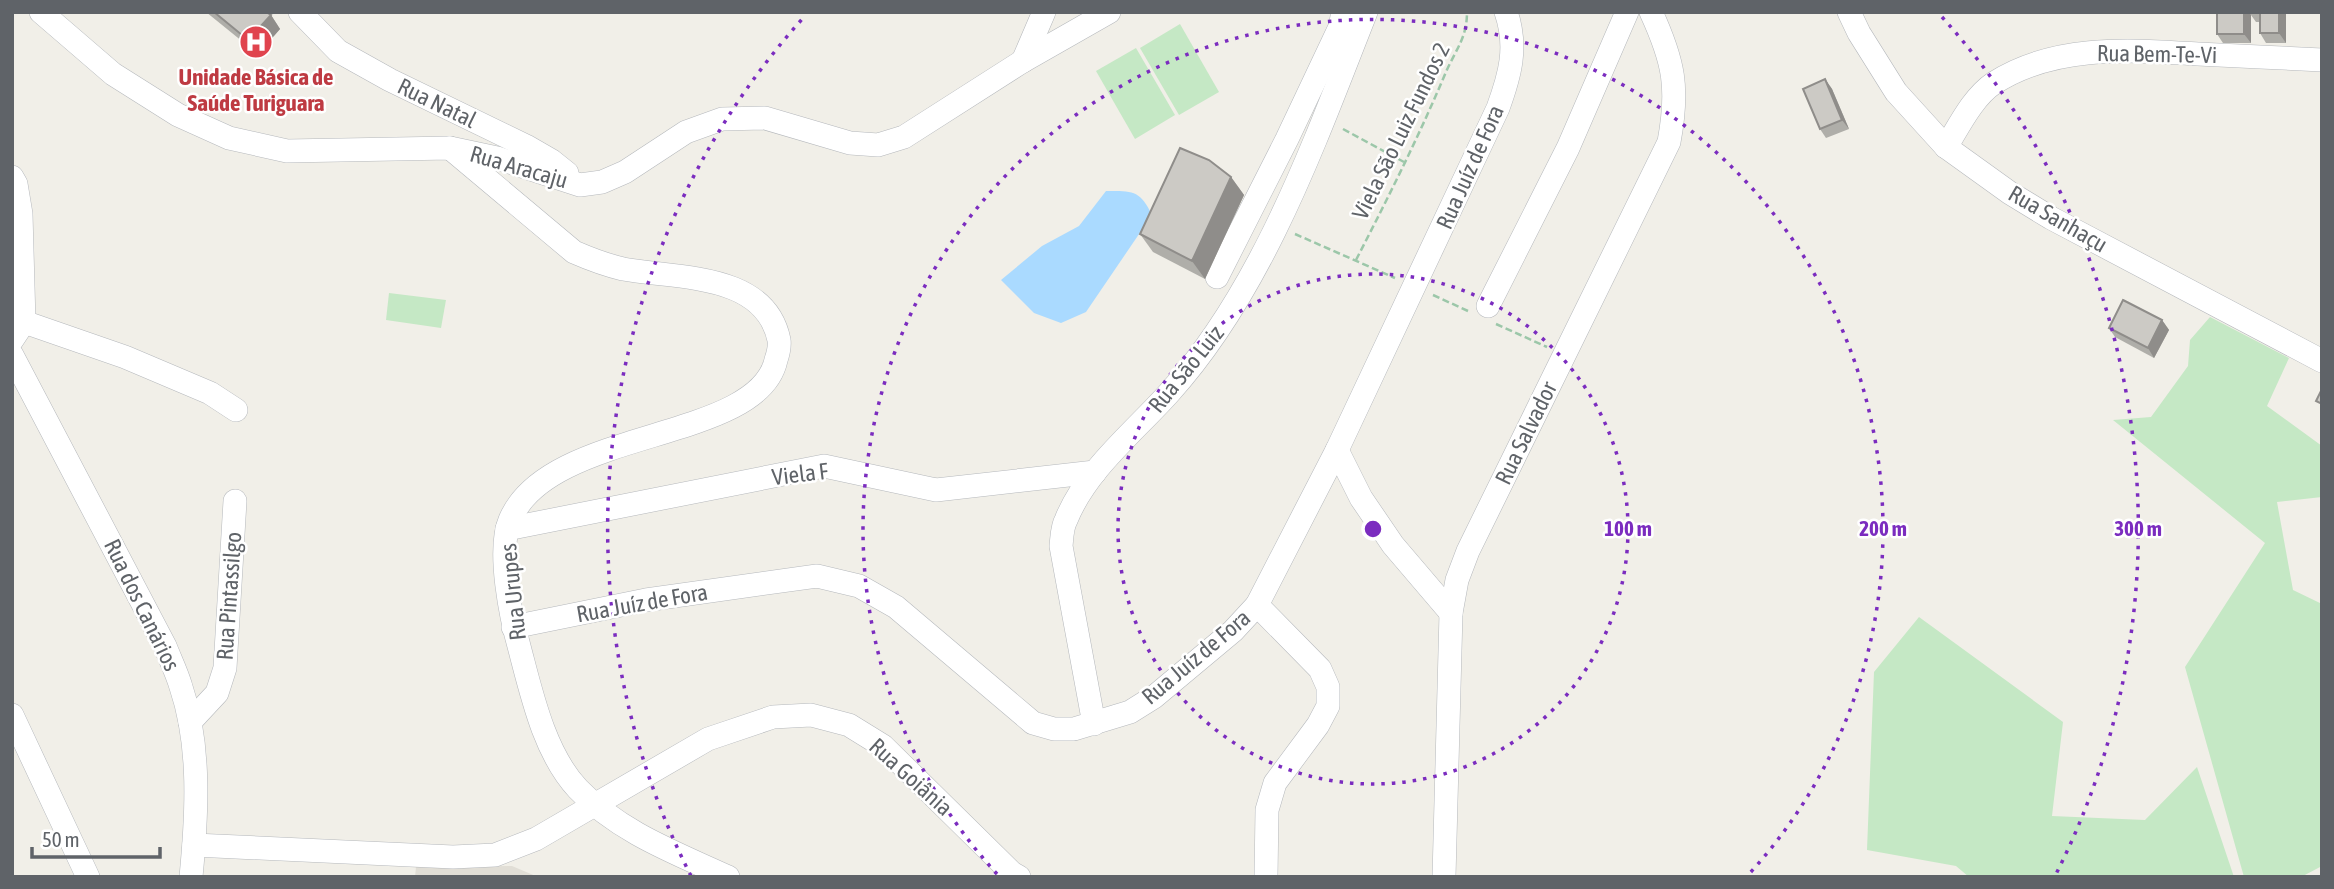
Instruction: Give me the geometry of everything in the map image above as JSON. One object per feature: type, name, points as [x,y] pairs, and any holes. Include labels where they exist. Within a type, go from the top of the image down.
[{"type":"street","name":"Rua Aracaju","points":[[41,12],[113,74],[178,115],[229,138],[287,150],[450,148],[497,158],[580,184],[602,182],[625,173],[687,132],[723,119],[765,118],[850,143],[878,145],[904,137],[1023,61],[1109,12]]},
{"type":"street","name":"Rua Natal","points":[[300,12],[338,51],[390,80],[526,146],[552,161],[580,184]]},
{"type":"street","points":[[1023,61],[1044,12]]},
{"type":"street","points":[[1217,277],[1305,103],[1340,27],[1343,12]]},
{"type":"street","name":"Rua São Luiz","points":[[1094,724],[1062,546],[1064,523],[1074,502],[1095,472],[1171,391],[1208,346],[1237,302],[1276,226],[1324,119],[1366,12]]},
{"type":"street","points":[[1488,306],[1568,148],[1626,12]]},
{"type":"street","name":"Rua Salvador","points":[[1444,877],[1451,612],[1457,580],[1468,551],[1669,142],[1675,109],[1673,72],[1651,12]]},
{"type":"street","name":"Rua Sanhaçu","points":[[1849,12],[1896,92],[1946,147],[2010,193],[2051,218],[2322,361]]},
{"type":"street","name":"Rua Juíz de Fora","points":[[513,627],[646,600],[817,576],[859,586],[896,607],[1033,723],[1054,729],[1074,729],[1130,712],[1154,697],[1234,631],[1257,606],[1337,450],[1498,108],[1514,54],[1508,18]]},
{"type":"street","name":"Rua Bem-Te-Vi","points":[[1946,147],[1970,109],[1992,84],[2034,63],[2075,54],[2126,50],[2322,60]]},
{"type":"street","name":"Rua Urupes","points":[[450,148],[574,252],[622,269],[727,285],[752,297],[772,317],[780,343],[774,370],[760,389],[734,406],[700,421],[617,445],[556,472],[524,497],[510,518],[504,553],[513,627],[536,712],[550,743],[576,787],[595,805],[645,839],[728,877]]},
{"type":"street","points":[[12,177],[16,184],[21,214],[18,331],[125,357],[210,393],[236,410]]},
{"type":"street","name":"Rua dos Canários","points":[[12,355],[165,646],[182,687],[195,760],[191,877]]},
{"type":"street","points":[[1337,450],[1361,498],[1393,545],[1451,612]]},
{"type":"street","name":"Viela F","points":[[507,529],[824,466],[936,490],[1095,472]]},
{"type":"street","name":"Rua Pintassilgo","points":[[190,722],[217,692],[225,668],[235,501]]},
{"type":"street","points":[[1257,606],[1320,669],[1328,687],[1328,706],[1318,725],[1275,783],[1267,810],[1266,877]]},
{"type":"street","points":[[12,715],[88,877]]},
{"type":"street","name":"Rua Goiânia","points":[[595,805],[708,739],[773,717],[811,715],[849,725],[883,746],[1019,877]]},
{"type":"street","points":[[194,845],[453,857],[495,855],[536,839],[595,805]]},
{"type":"path","name":"Viela São Luiz Fundos 2","points":[[1356,261],[1406,163],[1467,30],[1467,12]]},
{"type":"path","points":[[1324,119],[1406,163]]},
{"type":"shaded area","points":[[512,866],[538,877],[415,877],[416,867]]},
{"type":"green space","points":[[1180,24],[1219,92],[1179,115],[1140,48]]},
{"type":"green space","points":[[1136,48],[1175,115],[1135,139],[1096,71]]},
{"type":"green space","points":[[389,293],[446,300],[441,328],[386,320]]},
{"type":"green space","points":[[2210,317],[2289,358],[2267,406],[2322,446],[2322,497],[2277,502],[2293,590],[2322,604],[2322,866],[2301,877],[2244,877],[2185,667],[2265,543],[2113,420],[2151,417],[2188,366],[2190,340]]},
{"type":"green space","points":[[1919,617],[2063,722],[2052,816],[2145,820],[2197,767],[2234,877],[1969,877],[1956,866],[1867,850],[1874,672]]},
{"type":"water","points":[[1106,191],[1123,191],[1139,196],[1152,215],[1086,312],[1061,323],[1034,313],[1001,280],[1042,246],[1079,226]]},
{"type":"building","points":[[214,12],[266,12],[271,15],[248,40]]},
{"type":"building","points":[[2217,12],[2244,12],[2244,34],[2217,34]]},
{"type":"building","points":[[2249,12],[2279,12],[2279,33],[2260,33],[2260,13]]},
{"type":"building","points":[[1825,79],[1842,120],[1820,129],[1803,89]]},
{"type":"building","points":[[1180,148],[1209,160],[1231,177],[1192,261],[1140,234]]},
{"type":"building","points":[[2123,300],[2162,320],[2148,348],[2109,328]]},
{"type":"building","points":[[2322,389],[2322,404],[2316,401]]},
{"type":"place","name":"Unidade Básica de Saúde Turiguara","points":[[256,42]]}]
